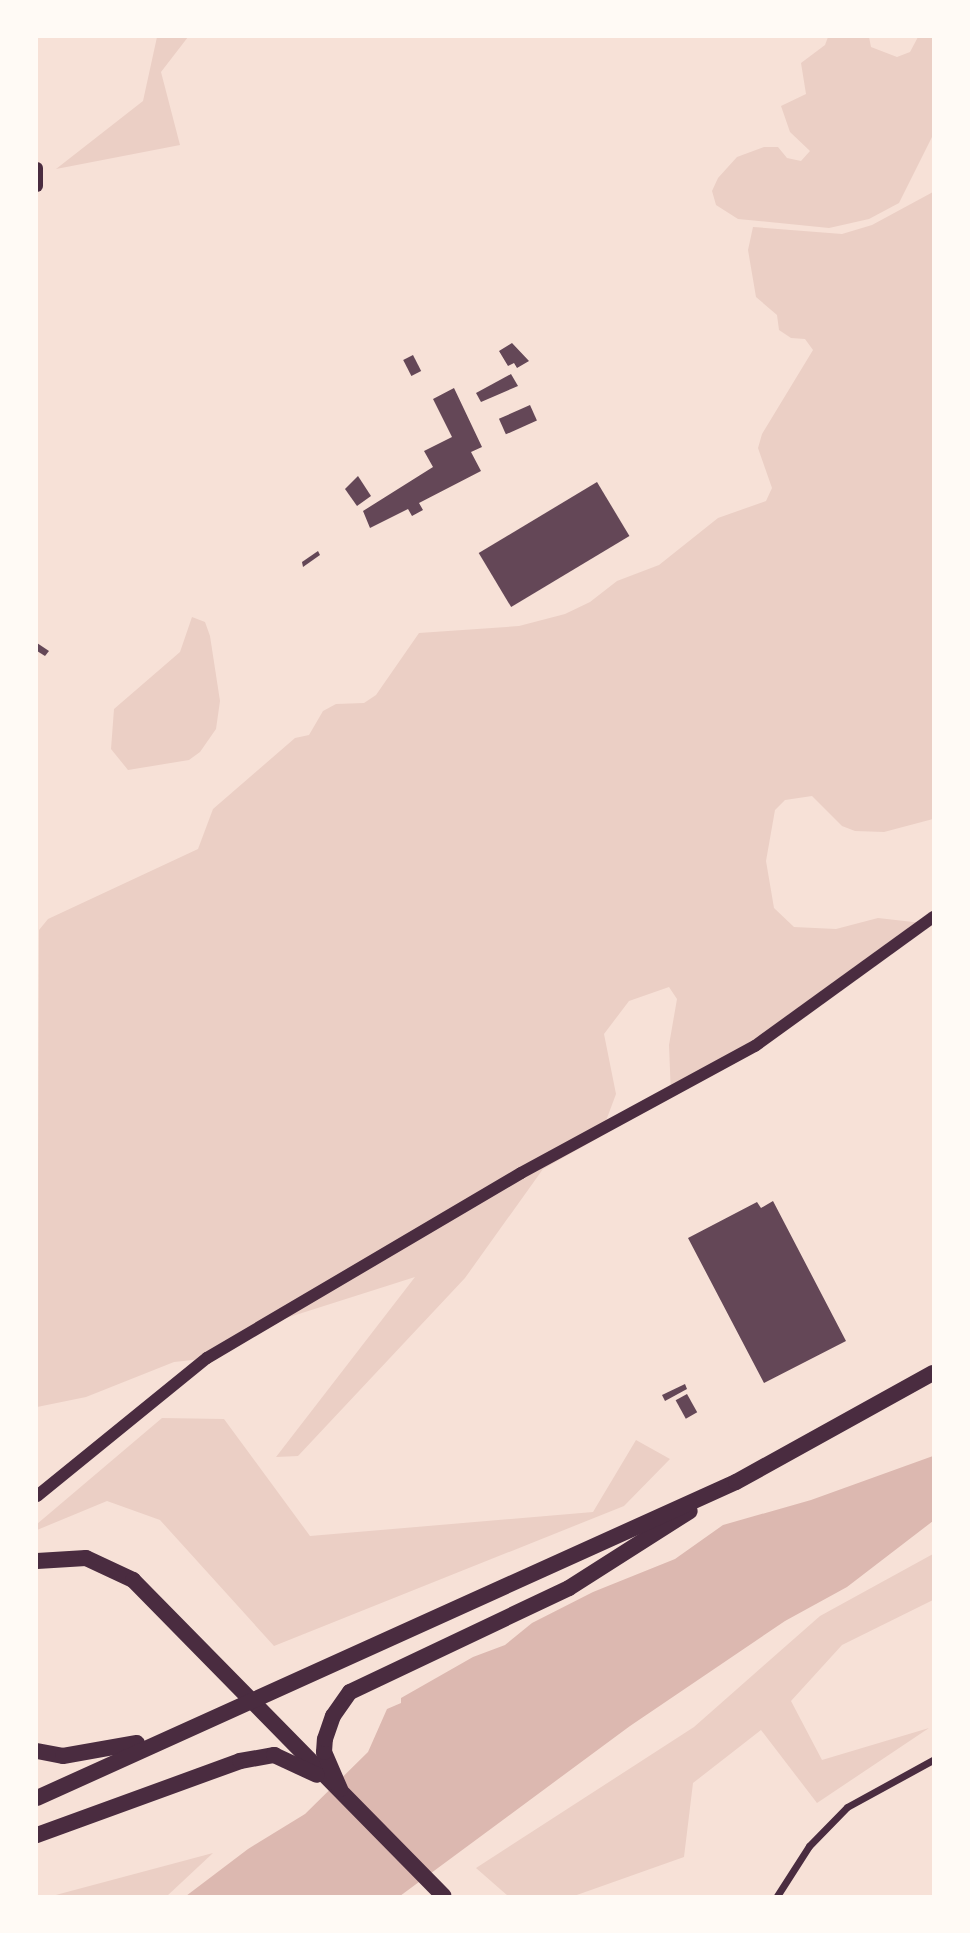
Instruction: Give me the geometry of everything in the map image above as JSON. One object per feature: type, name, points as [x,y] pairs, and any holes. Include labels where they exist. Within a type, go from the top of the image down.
[{"type":"highway","points":[[340,1789],[324,1752],[328,1729],[340,1703],[364,1682],[569,1588],[736,1482],[933,1373]]},
{"type":"highway","points":[[37,1798],[167,1736],[736,1482]]},
{"type":"highway","points":[[37,1561],[86,1558],[133,1580],[444,1896]]},
{"type":"highway","points":[[37,1751],[63,1756],[167,1736]]},
{"type":"highway","points":[[37,1835],[240,1761],[274,1755],[296,1762],[340,1789]]},
{"type":"street","points":[[37,168],[37,186]]},
{"type":"street","points":[[37,1496],[207,1358],[521,1173],[755,1046],[933,917]]},
{"type":"street","points":[[778,1896],[809,1846],[846,1808],[933,1760]]},
{"type":"shaded area","points":[[157,37],[188,37],[161,72],[180,145],[56,169],[143,101]]},
{"type":"shaded area","points":[[828,37],[869,37],[871,47],[897,57],[910,52],[918,37],[933,37],[933,135],[899,203],[869,219],[829,228],[738,219],[716,205],[712,191],[718,178],[737,157],[764,147],[778,147],[787,158],[801,161],[810,151],[790,132],[781,106],[806,94],[801,63],[825,45]]},
{"type":"shaded area","points":[[933,192],[933,819],[884,832],[855,831],[842,826],[812,796],[785,800],[775,810],[766,861],[774,908],[794,927],[836,929],[878,918],[922,923],[782,1028],[671,1096],[669,1045],[677,999],[669,987],[629,1001],[604,1034],[616,1094],[600,1137],[543,1169],[465,1278],[298,1456],[276,1457],[415,1277],[245,1331],[202,1359],[174,1362],[86,1397],[37,1407],[39,930],[48,919],[198,849],[213,809],[295,738],[309,735],[323,711],[336,704],[364,703],[376,695],[419,633],[519,626],[565,614],[590,602],[617,581],[659,565],[718,518],[766,501],[772,488],[758,448],[762,434],[813,350],[805,339],[791,338],[779,330],[777,315],[756,297],[748,250],[753,227],[842,234],[872,225]]},
{"type":"shaded area","points":[[192,617],[205,622],[210,636],[220,701],[216,729],[200,752],[189,760],[128,770],[111,749],[114,709],[180,652]]},
{"type":"shaded area","points":[[162,1418],[224,1419],[310,1536],[593,1512],[636,1440],[670,1459],[624,1506],[274,1646],[160,1520],[107,1501],[37,1530],[37,1524]]},
{"type":"shaded area","points":[[933,1456],[933,1521],[847,1587],[785,1621],[630,1726],[400,1896],[186,1896],[248,1849],[305,1814],[368,1752],[387,1709],[401,1703],[401,1698],[473,1657],[505,1645],[532,1623],[593,1592],[675,1559],[723,1525],[811,1500]]},
{"type":"shaded area","points":[[933,1554],[933,1600],[842,1645],[791,1701],[822,1760],[929,1728],[817,1803],[761,1730],[693,1783],[684,1857],[574,1896],[508,1896],[476,1868],[694,1727],[820,1616]]},
{"type":"shaded area","points":[[213,1853],[167,1896],[52,1896]]},
{"type":"building","points":[[512,343],[529,361],[517,368],[514,363],[508,366],[499,351]]},
{"type":"building","points":[[413,355],[421,371],[411,376],[403,360]]},
{"type":"building","points":[[511,374],[518,386],[481,402],[476,393]]},
{"type":"building","points":[[454,388],[482,447],[471,452],[481,471],[419,503],[423,510],[412,516],[408,509],[370,528],[363,511],[433,467],[424,451],[452,437],[433,399]]},
{"type":"building","points":[[530,405],[537,421],[506,434],[499,419]]},
{"type":"building","points":[[358,476],[371,496],[357,506],[345,489]]},
{"type":"building","points":[[597,482],[629,536],[511,607],[479,553]]},
{"type":"building","points":[[318,551],[320,555],[303,567],[302,562]]},
{"type":"building","points":[[37,643],[49,651],[45,656],[37,651]]},
{"type":"building","points":[[773,1201],[846,1341],[764,1383],[688,1238],[757,1202],[761,1208]]},
{"type":"building","points":[[685,1384],[687,1389],[665,1401],[662,1395]]},
{"type":"building","points":[[687,1394],[697,1412],[686,1419],[676,1400]]}]
